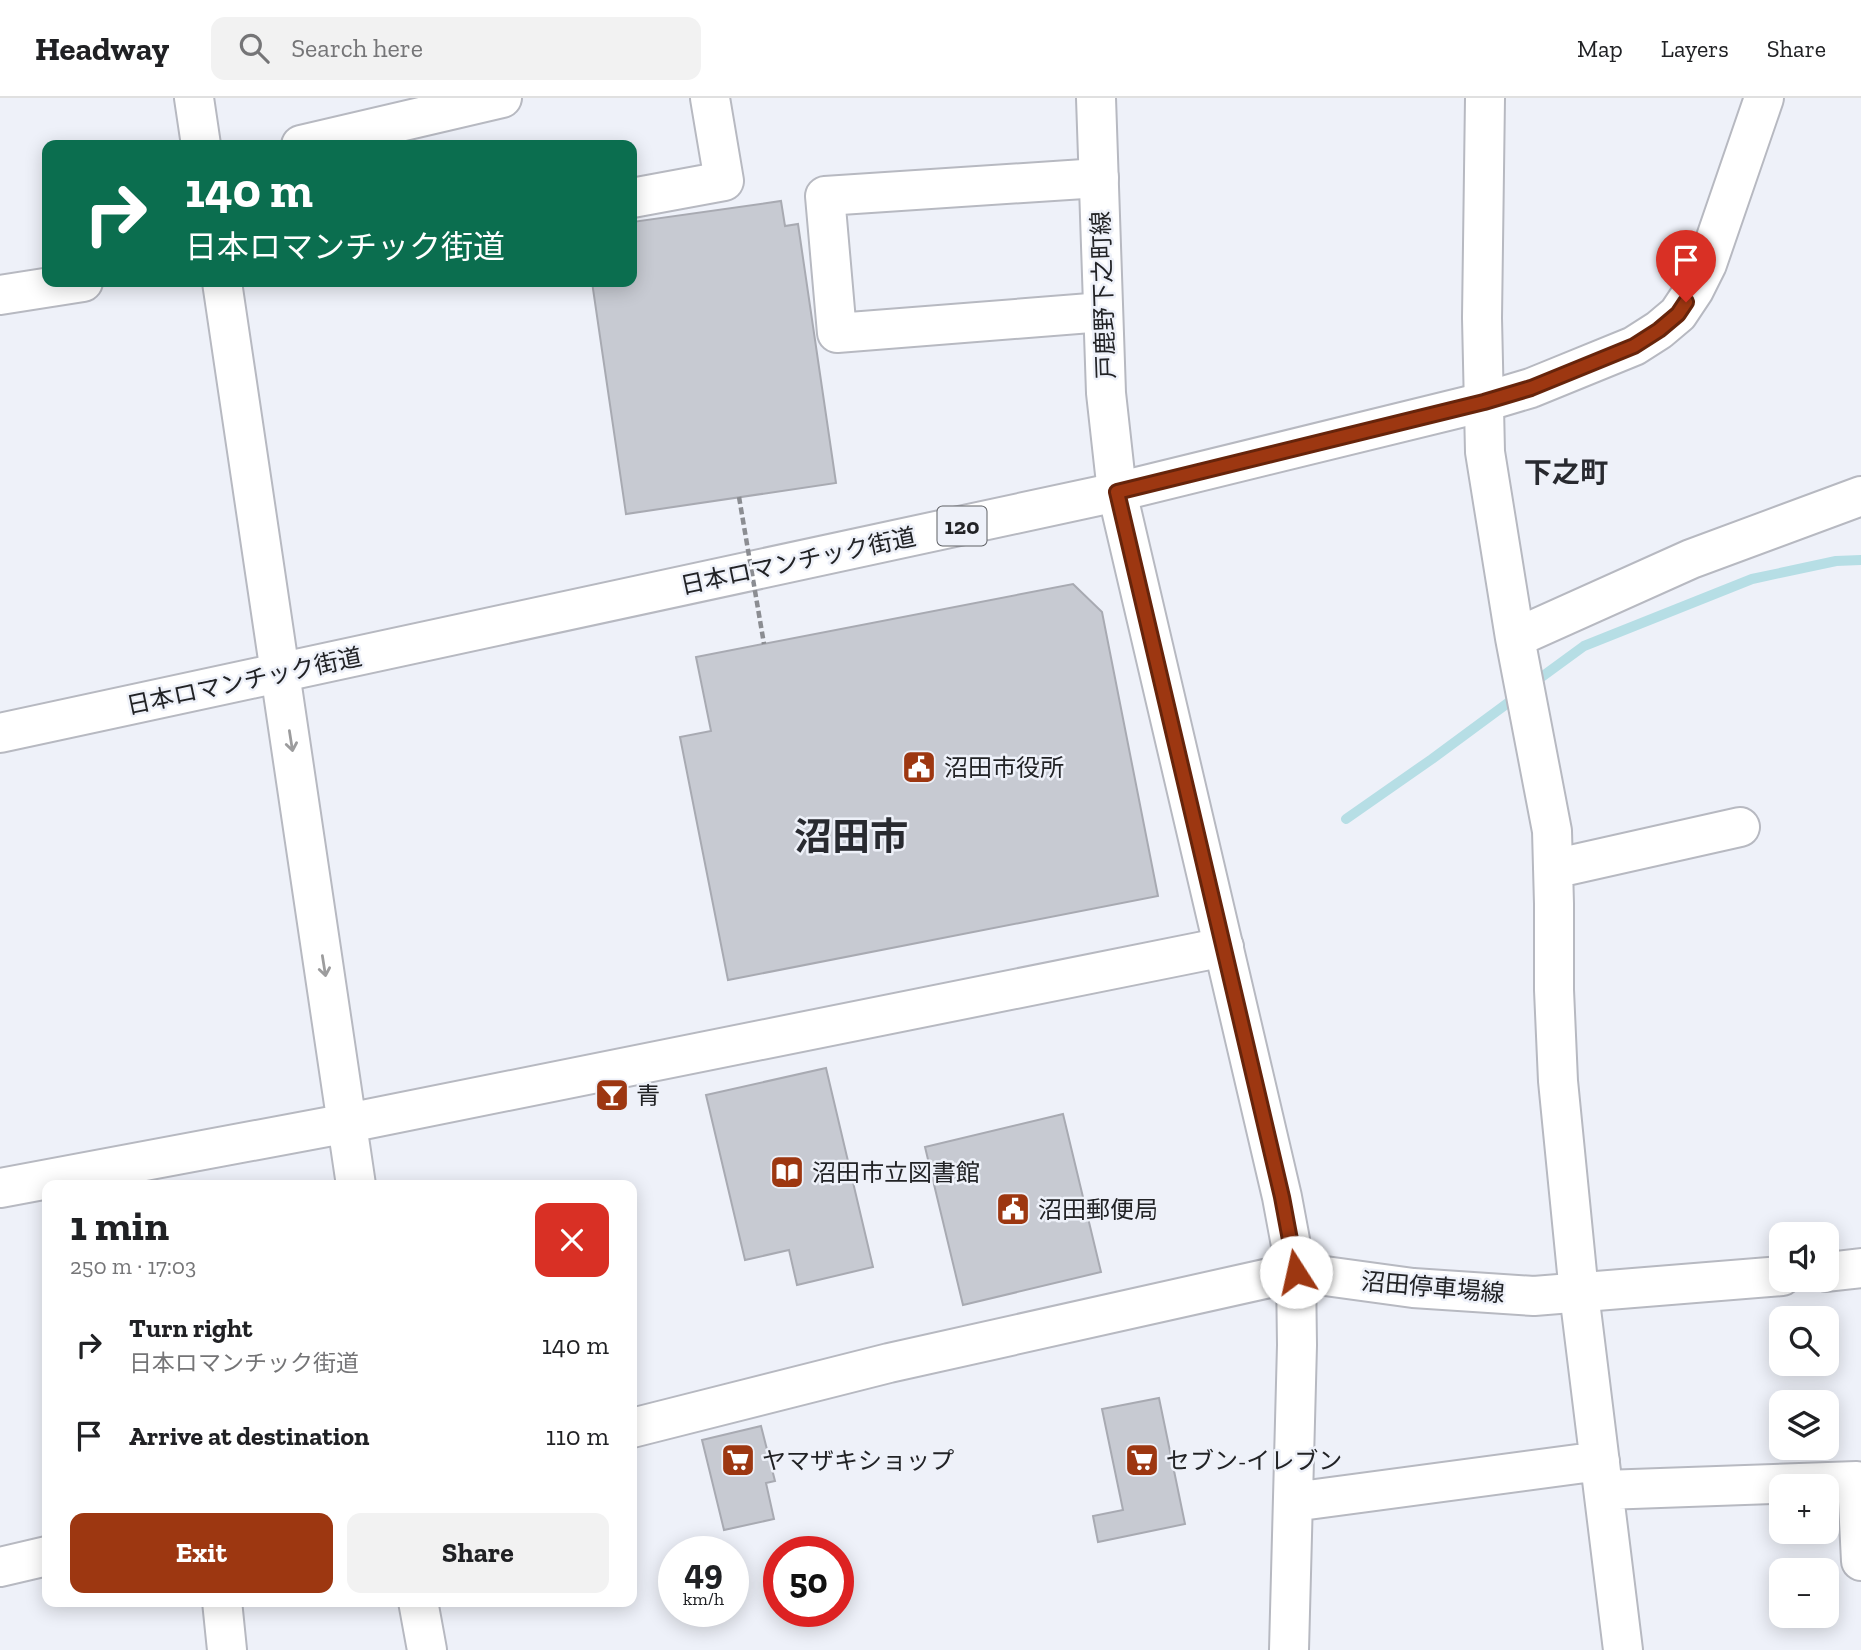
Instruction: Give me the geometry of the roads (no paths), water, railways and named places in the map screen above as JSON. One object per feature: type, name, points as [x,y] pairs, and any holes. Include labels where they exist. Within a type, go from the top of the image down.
[{"type":"main road","points":[[194,98],[200,140]]},
{"type":"main road","points":[[322,140],[502,98]]},
{"type":"main road","points":[[637,197],[724,181],[710,98]]},
{"type":"main road","name":"戸鹿野下之町線","points":[[1096,98],[1106,393],[1117,492]]},
{"type":"main road","points":[[1485,98],[1482,318],[1485,452],[1515,638],[1552,831],[1558,1081],[1579,1293],[1623,1650]]},
{"type":"main road","name":"日本ロマンチック街道","points":[[0,733],[1117,492],[1484,402],[1531,388],[1634,346],[1678,314],[1707,264],[1764,98]]},
{"type":"main road","points":[[1099,178],[825,196],[837,334],[1103,312]]},
{"type":"main road","points":[[0,295],[51,287]]},
{"type":"main road","points":[[223,287],[355,1180]]},
{"type":"main road","points":[[1117,492],[1282,1197],[1296,1272],[1297,1345],[1289,1650]]},
{"type":"main road","points":[[1515,638],[1691,559],[1861,496]]},
{"type":"main road","points":[[1553,869],[1740,827]]},
{"type":"main road","points":[[43,1180],[348,1123],[1224,947]]},
{"type":"main road","points":[[0,1188],[42,1180]]},
{"type":"main road","points":[[1839,1271],[1861,1268]]},
{"type":"main road","points":[[637,1427],[889,1363],[1296,1272]]},
{"type":"main road","name":"沼田停車場線","points":[[1296,1272],[1413,1288],[1534,1296],[1769,1277]]},
{"type":"main road","points":[[1293,1502],[1602,1476],[1857,1481],[1861,1561]]},
{"type":"main road","points":[[0,1567],[42,1557]]},
{"type":"main road","points":[[223,1607],[227,1650]]},
{"type":"main road","points":[[419,1607],[427,1650]]},
{"type":"waterway","points":[[1532,684],[1584,646],[1752,579],[1836,561],[1861,560]]},
{"type":"waterway","points":[[1346,819],[1520,694]]},
{"type":"place","name":"沼田市役所","points":[[919,767]]},
{"type":"place","name":"青","points":[[612,1095]]},
{"type":"place","name":"沼田市立図書館","points":[[787,1172]]},
{"type":"place","name":"沼田郵便局","points":[[1013,1209]]},
{"type":"place","name":"ヤマザキショップ","points":[[738,1460]]},
{"type":"place","name":"セブン-イレブン","points":[[1142,1460]]},
{"type":"district","name":"下之町","points":[[1566,472]]},
{"type":"district","name":"沼田市","points":[[851,837]]}]
